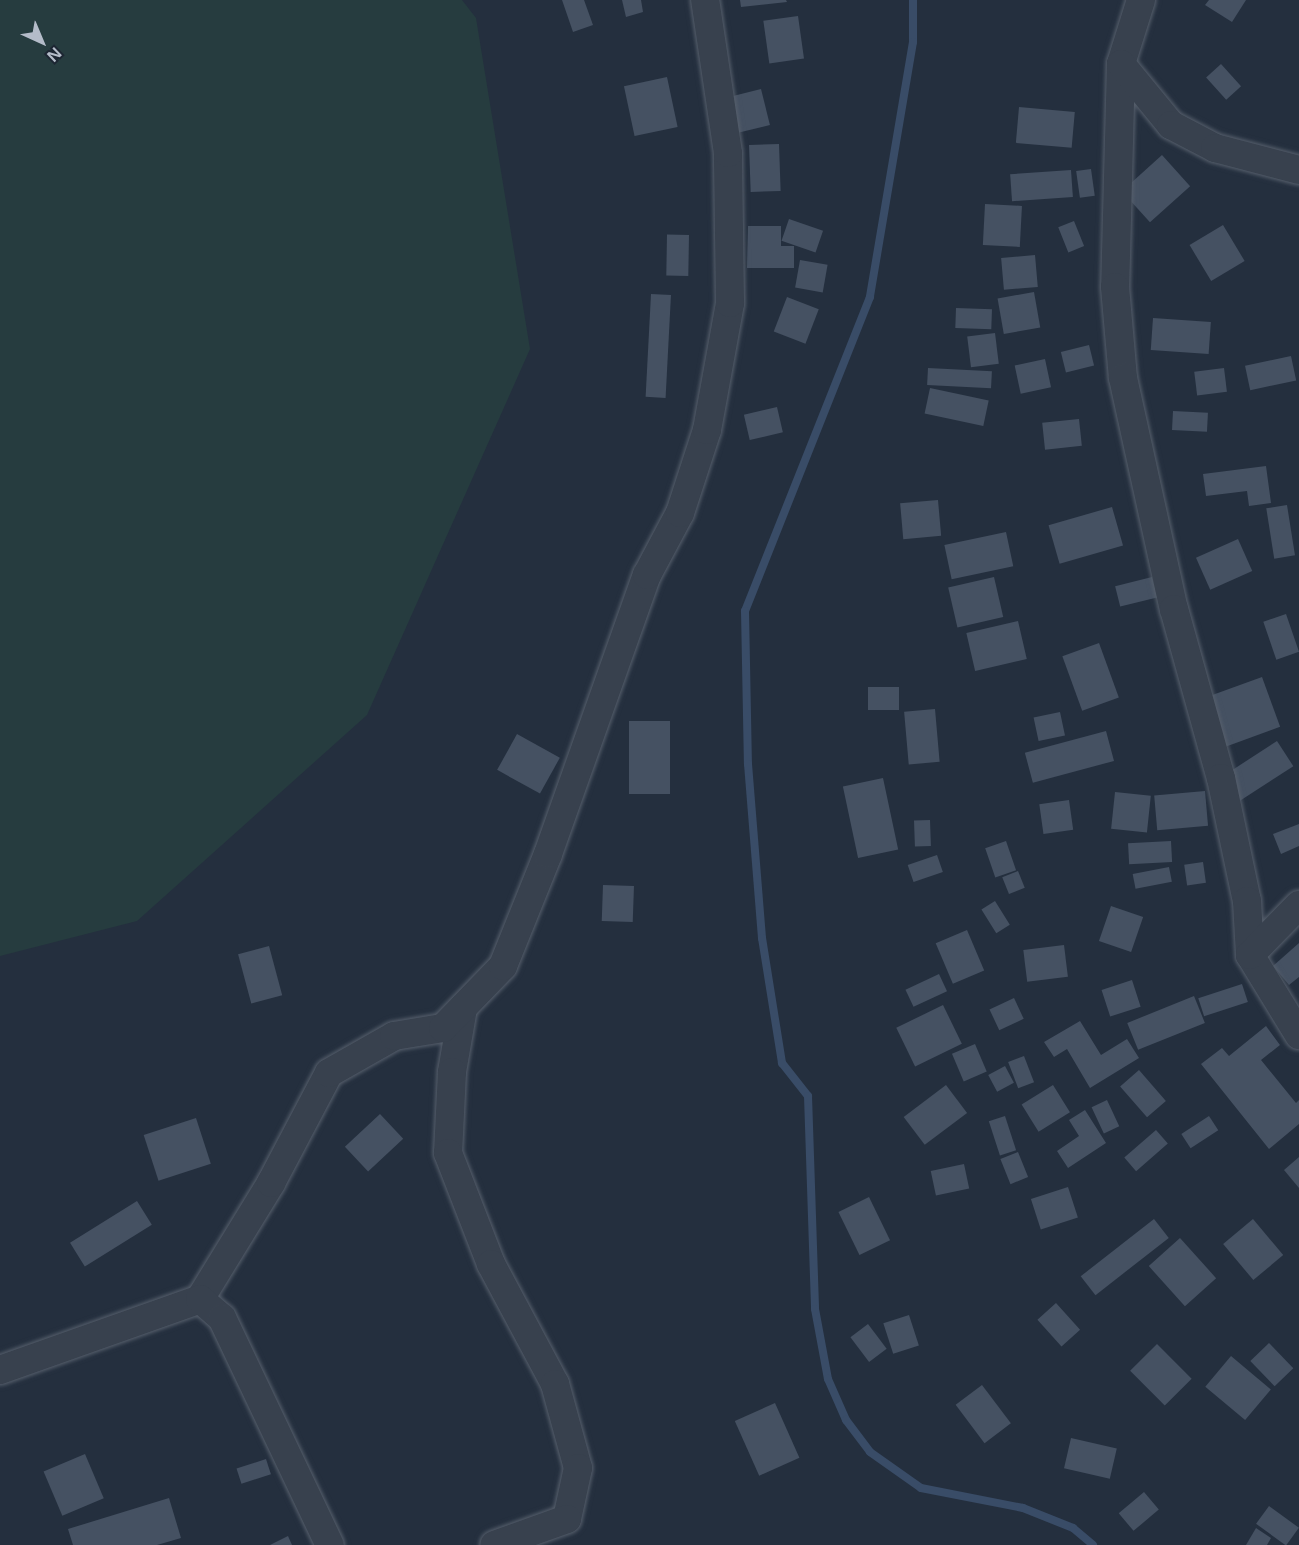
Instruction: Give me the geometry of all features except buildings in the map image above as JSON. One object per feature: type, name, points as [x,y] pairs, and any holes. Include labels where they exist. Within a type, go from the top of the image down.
[{"type":"street","points":[[0,1370],[200,1299],[271,1183],[329,1073],[394,1036],[443,1028],[503,966],[647,575],[680,513],[707,430],[730,303],[728,153],[705,0]]},
{"type":"street","points":[[1141,0],[1121,64],[1115,286],[1124,378],[1174,609],[1221,778],[1247,901],[1250,955],[1299,1035]]},
{"type":"street","points":[[1121,64],[1171,125],[1215,148],[1299,170]]},
{"type":"street","points":[[1250,955],[1299,905]]},
{"type":"street","points":[[463,1008],[452,1072],[448,1153],[491,1264],[555,1384],[578,1468],[567,1519],[494,1545]]},
{"type":"street","points":[[200,1299],[222,1318],[330,1545]]},
{"type":"green space","points":[[0,0],[462,0],[476,18],[530,349],[367,715],[137,921],[0,956]]},
{"type":"waterway","points":[[913,0],[913,42],[870,297],[745,611],[748,764],[762,938],[782,1063],[808,1096],[815,1309],[828,1379],[846,1420],[870,1452],[921,1488],[1023,1508],[1073,1528],[1093,1545]]}]
